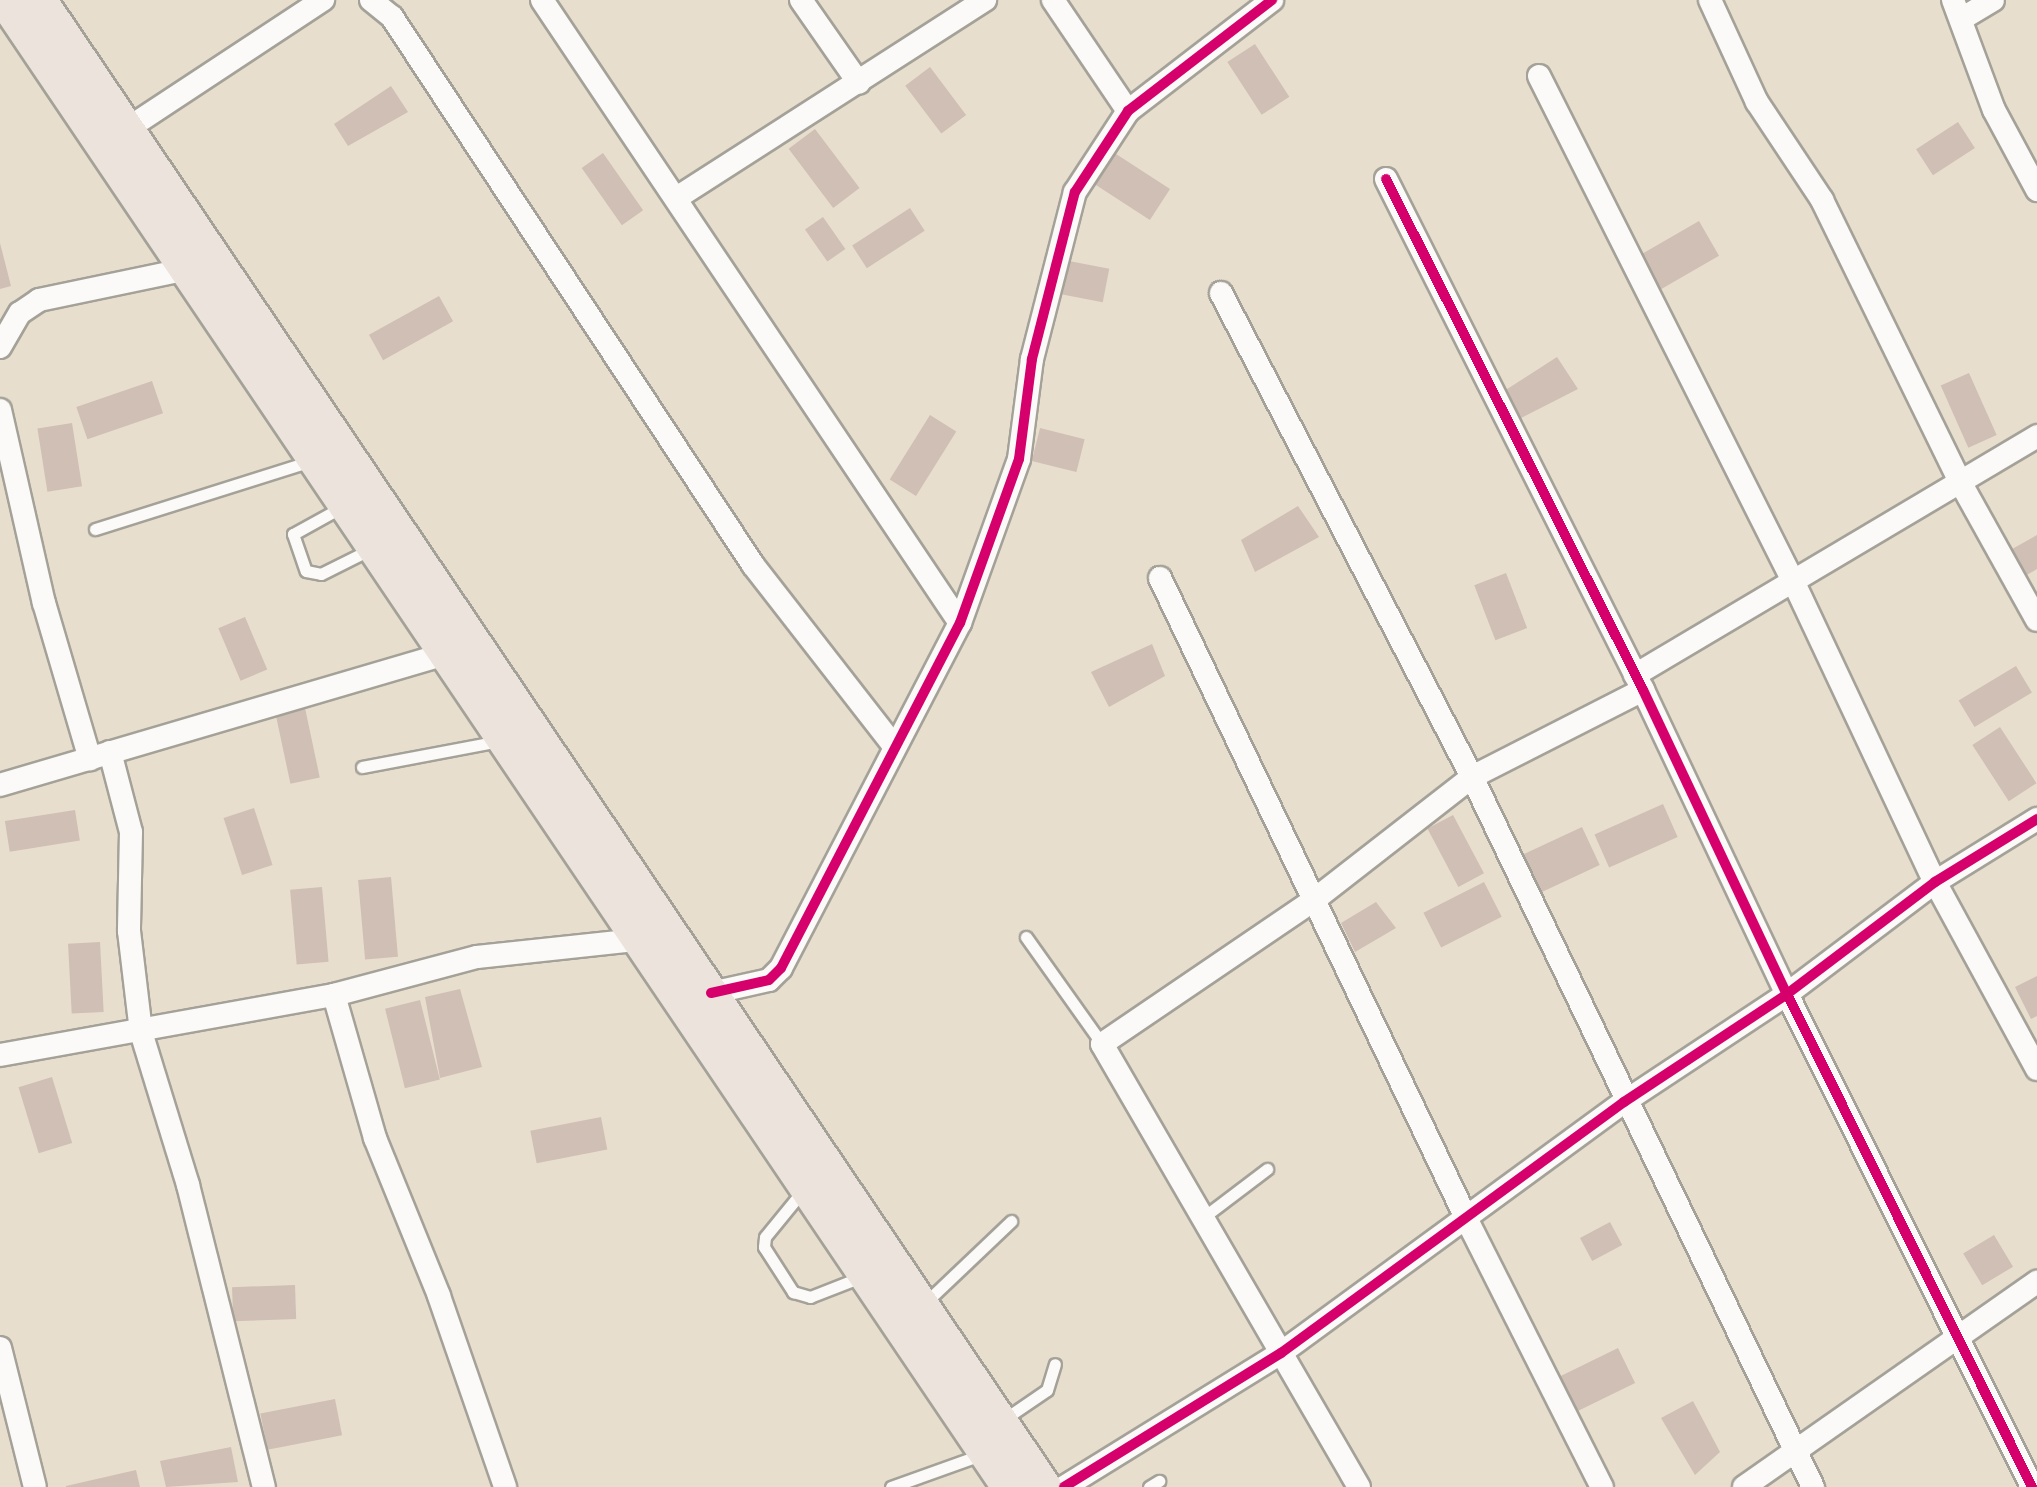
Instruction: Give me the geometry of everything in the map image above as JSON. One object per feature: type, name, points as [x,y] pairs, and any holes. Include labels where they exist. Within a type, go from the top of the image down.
[{"type":"highway","points":[[6,0],[637,940],[867,1274],[993,1438],[1043,1487]]},
{"type":"highway","points":[[38,0],[657,922],[711,993],[921,1306],[993,1438],[1010,1487]]},
{"type":"street","points":[[127,129],[323,0]]},
{"type":"street","points":[[371,0],[392,17],[753,565],[893,745]]},
{"type":"street","points":[[542,0],[678,197],[960,623]]},
{"type":"street","points":[[801,0],[859,83]]},
{"type":"street","points":[[678,197],[985,0]]},
{"type":"street","points":[[1053,0],[1128,111]]},
{"type":"street","points":[[711,993],[727,994],[769,980],[781,968],[893,745],[960,623],[1019,459],[1032,359],[1075,192],[1128,111],[1272,0]]},
{"type":"street","points":[[1710,0],[1757,102],[1822,200],[1959,480],[2037,620]]},
{"type":"street","points":[[1993,0],[1958,9],[1994,110],[2037,190]]},
{"type":"street","points":[[1539,76],[1794,583],[1935,882],[2037,1069]]},
{"type":"street","points":[[1386,179],[1639,682],[1787,994],[2032,1487]]},
{"type":"street","points":[[0,347],[20,313],[39,300],[188,269]]},
{"type":"street","points":[[1221,293],[1472,777],[1624,1102],[1813,1487]]},
{"type":"street","points":[[0,410],[44,603],[131,832],[129,931],[141,1032],[188,1185],[264,1487]]},
{"type":"street","points":[[1359,1487],[1205,1216],[1102,1044],[1314,900],[1472,777],[1639,682],[1959,480],[2037,436]]},
{"type":"street","points":[[1160,578],[1467,1220],[1602,1487]]},
{"type":"street","points":[[0,785],[446,654]]},
{"type":"street","points":[[1064,1487],[1281,1353],[1467,1220],[1624,1102],[1787,994],[1935,882],[2037,819]]},
{"type":"street","points":[[0,1055],[334,995],[477,957],[637,940]]},
{"type":"street","points":[[334,995],[375,1138],[439,1296],[505,1487]]},
{"type":"street","points":[[1744,1487],[1957,1335],[2037,1282]]},
{"type":"street","points":[[0,1348],[35,1487]]},
{"type":"lane","points":[[95,529],[316,460]]},
{"type":"lane","points":[[346,504],[293,534],[306,571],[321,574],[375,547]]},
{"type":"lane","points":[[362,767],[503,740]]},
{"type":"lane","points":[[1026,937],[1102,1044]]},
{"type":"lane","points":[[1205,1216],[1267,1169]]},
{"type":"lane","points":[[808,1185],[765,1237],[764,1247],[793,1292],[810,1297],[867,1274]]},
{"type":"lane","points":[[921,1306],[1011,1221]]},
{"type":"lane","points":[[891,1487],[993,1438],[1047,1390],[1055,1364]]},
{"type":"building","points":[[1255,44],[1289,97],[1262,115],[1227,62]]},
{"type":"building","points":[[930,67],[966,115],[941,134],[905,86]]},
{"type":"building","points":[[391,86],[408,112],[348,146],[334,124]]},
{"type":"building","points":[[1958,122],[1975,148],[1933,175],[1916,149]]},
{"type":"building","points":[[815,129],[860,188],[833,208],[789,149]]},
{"type":"building","points":[[1113,152],[1170,189],[1150,220],[1093,183]]},
{"type":"building","points":[[603,153],[643,210],[622,225],[582,168]]},
{"type":"building","points":[[910,208],[925,231],[867,268],[852,246]]},
{"type":"building","points":[[823,217],[845,249],[827,262],[805,230]]},
{"type":"building","points":[[1699,221],[1719,256],[1659,290],[1639,256]]},
{"type":"building","points":[[0,243],[11,286],[0,289]]},
{"type":"building","points":[[1069,261],[1109,269],[1103,302],[1063,294]]},
{"type":"building","points":[[439,296],[453,321],[383,360],[369,335]]},
{"type":"building","points":[[1557,357],[1578,389],[1517,420],[1504,391]]},
{"type":"building","points":[[1969,373],[1997,435],[1968,448],[1941,386]]},
{"type":"building","points":[[152,381],[163,413],[87,439],[76,407]]},
{"type":"building","points":[[930,415],[956,431],[916,496],[890,479]]},
{"type":"building","points":[[72,423],[82,486],[47,492],[37,428]]},
{"type":"building","points":[[1040,428],[1085,439],[1076,472],[1032,461]]},
{"type":"building","points":[[1298,506],[1319,537],[1255,572],[1241,540]]},
{"type":"building","points":[[2037,535],[2037,569],[2020,579],[2005,553]]},
{"type":"building","points":[[1506,573],[1527,628],[1495,640],[1474,585]]},
{"type":"building","points":[[245,617],[267,669],[241,681],[218,628]]},
{"type":"building","points":[[1152,644],[1165,676],[1109,707],[1091,672]]},
{"type":"building","points":[[2016,666],[2032,693],[1975,727],[1959,701]]},
{"type":"building","points":[[305,708],[320,777],[290,784],[276,714]]},
{"type":"building","points":[[2000,727],[2036,783],[2009,801],[1972,745]]},
{"type":"building","points":[[1663,804],[1678,837],[1609,867],[1594,835]]},
{"type":"building","points":[[254,808],[273,865],[242,875],[224,818]]},
{"type":"building","points":[[75,810],[80,841],[10,852],[5,821]]},
{"type":"building","points":[[1453,815],[1484,873],[1458,887],[1427,829]]},
{"type":"building","points":[[1582,827],[1600,865],[1532,897],[1514,859]]},
{"type":"building","points":[[391,877],[398,957],[365,960],[358,880]]},
{"type":"building","points":[[1484,882],[1502,917],[1441,948],[1423,913]]},
{"type":"building","points":[[322,887],[329,962],[297,965],[290,890]]},
{"type":"building","points":[[1376,902],[1396,928],[1355,952],[1341,923]]},
{"type":"building","points":[[100,942],[104,1012],[72,1014],[68,944]]},
{"type":"building","points":[[2037,976],[2037,1016],[2031,1019],[2015,987]]},
{"type":"building","points":[[460,989],[482,1067],[440,1078],[425,997]]},
{"type":"building","points":[[420,1000],[440,1080],[405,1088],[385,1009]]},
{"type":"building","points":[[52,1077],[72,1143],[39,1153],[19,1087]]},
{"type":"building","points":[[601,1117],[607,1149],[537,1163],[530,1131]]},
{"type":"building","points":[[1610,1222],[1622,1245],[1592,1261],[1580,1238]]},
{"type":"building","points":[[1994,1235],[2013,1267],[1982,1285],[1963,1254]]},
{"type":"building","points":[[295,1285],[296,1319],[233,1321],[232,1287]]},
{"type":"building","points":[[1618,1348],[1635,1383],[1576,1412],[1559,1377]]},
{"type":"building","points":[[335,1399],[342,1435],[267,1450],[260,1414]]},
{"type":"building","points":[[1693,1401],[1720,1452],[1695,1475],[1661,1418]]},
{"type":"building","points":[[231,1447],[238,1482],[166,1487],[160,1461]]},
{"type":"building","points":[[136,1470],[140,1487],[66,1487],[66,1486]]},
{"type":"cycle path","points":[[711,993],[769,980],[781,968],[960,623],[1019,459],[1032,359],[1075,192],[1128,111],[1272,0]]},
{"type":"cycle path","points":[[1386,179],[1643,690],[1787,994],[2032,1487]]},
{"type":"cycle path","points":[[1064,1487],[1281,1353],[1624,1102],[1787,994],[1935,882],[2037,819]]}]
